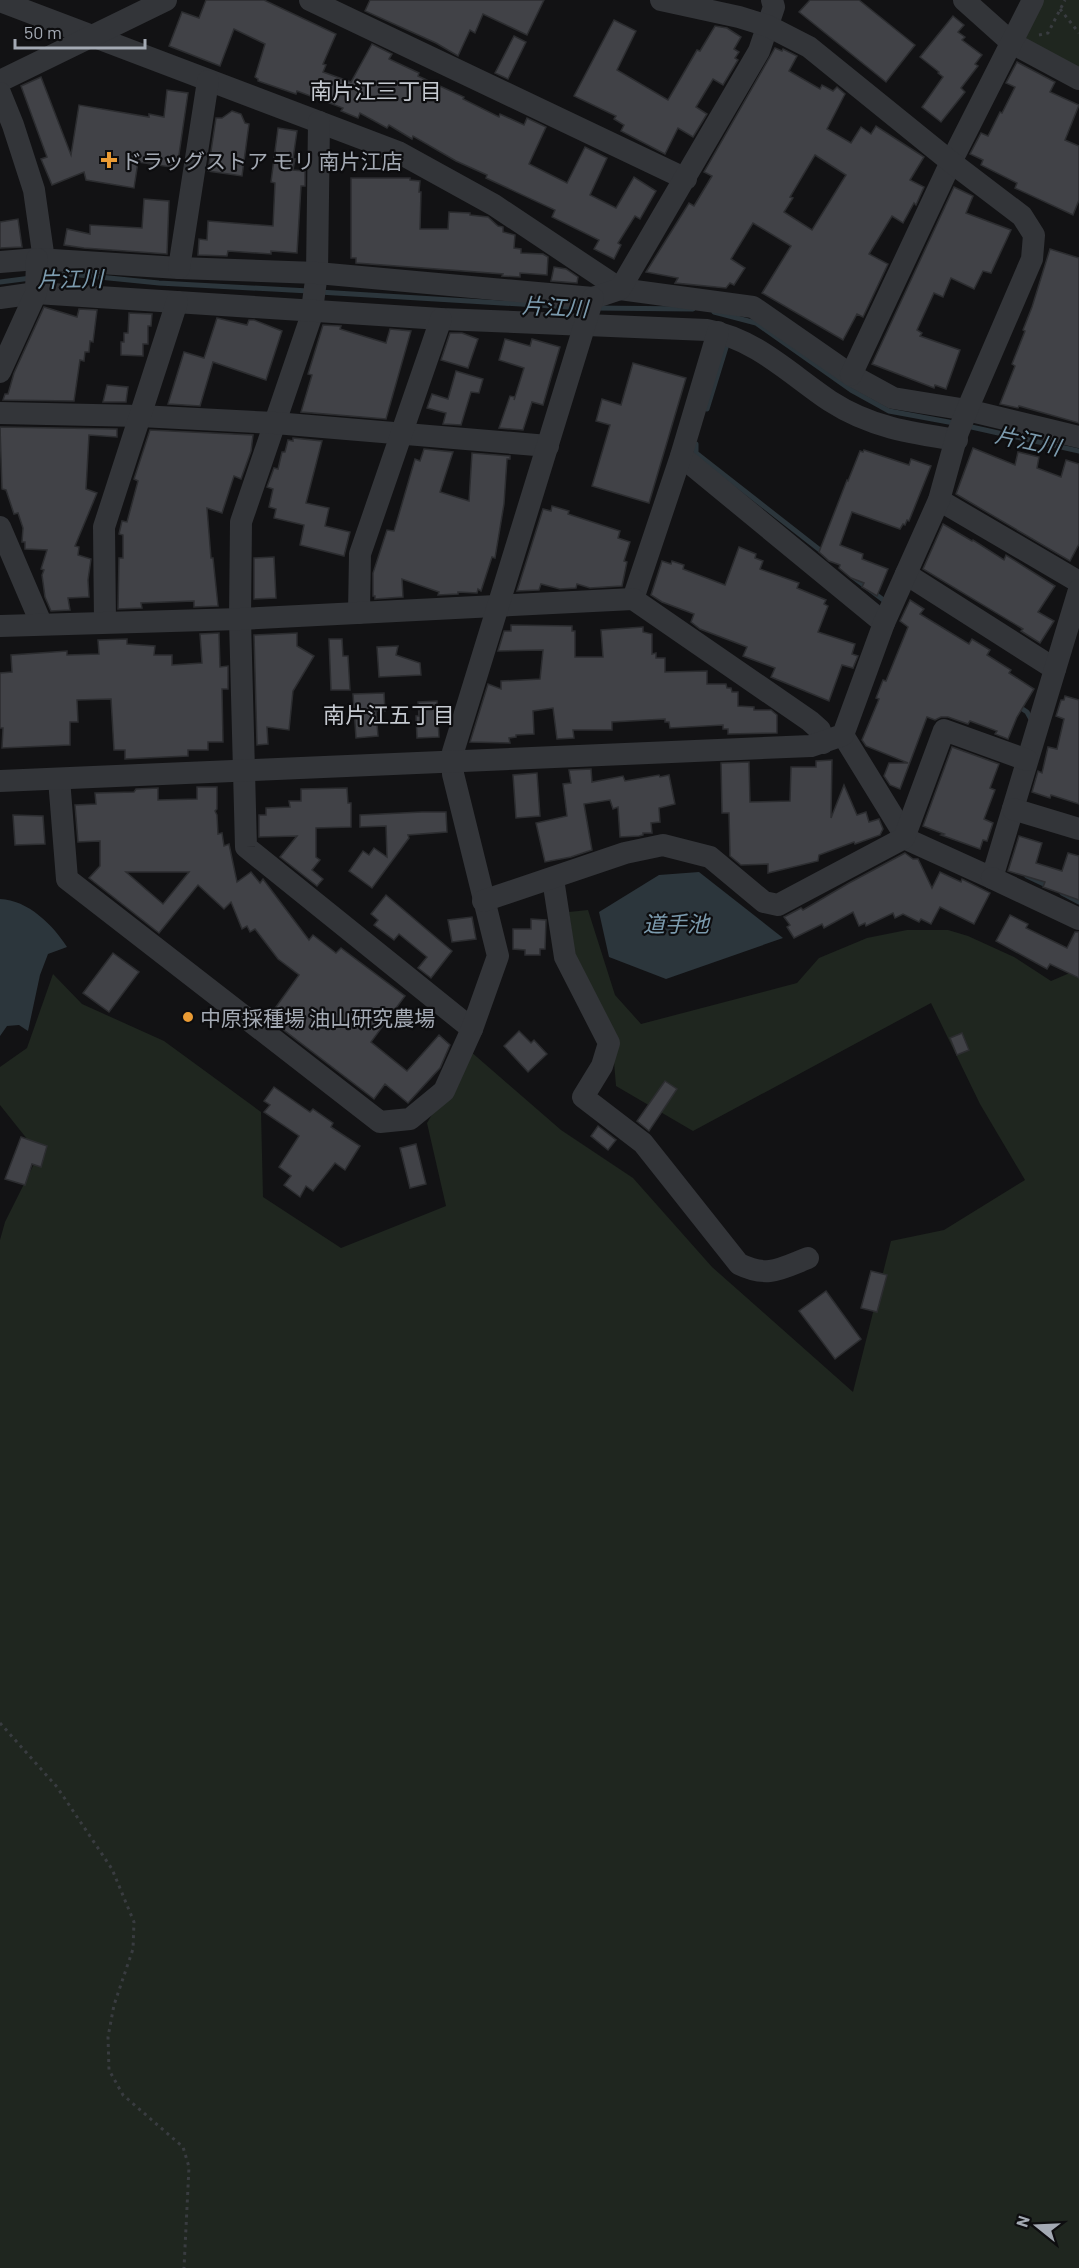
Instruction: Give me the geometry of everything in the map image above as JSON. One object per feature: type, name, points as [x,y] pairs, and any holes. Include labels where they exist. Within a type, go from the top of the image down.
[{"type":"street","points":[[0,81],[166,0]]},
{"type":"street","points":[[310,0],[686,179]]},
{"type":"street","points":[[0,781],[811,746],[833,739],[939,500],[967,410],[1032,259],[1034,235],[1022,216],[951,162],[809,47],[768,26],[739,17],[661,0]]},
{"type":"street","points":[[0,262],[40,259],[179,268],[316,273],[593,298],[620,289],[759,51],[774,7],[772,0]]},
{"type":"street","points":[[964,0],[1012,43],[1079,79]]},
{"type":"street","points":[[851,375],[951,162],[1033,0]]},
{"type":"street","points":[[0,1],[398,152],[485,200],[620,289],[753,307],[851,375],[893,398],[967,410],[1079,437]]},
{"type":"street","points":[[179,268],[208,81]]},
{"type":"street","points":[[0,93],[34,190],[40,259],[36,293],[0,372]]},
{"type":"street","points":[[319,122],[316,273],[311,311],[241,522],[240,619],[246,847],[472,1029]]},
{"type":"street","points":[[0,298],[36,293],[726,335],[777,360],[830,401],[869,422],[905,432],[957,437]]},
{"type":"street","points":[[59,779],[67,879],[380,1122],[410,1119],[444,1091],[472,1029],[498,956],[453,774],[453,752],[593,298]]},
{"type":"street","points":[[105,622],[104,527],[177,302]]},
{"type":"street","points":[[359,613],[360,554],[441,319]]},
{"type":"street","points":[[633,599],[681,456],[726,335]]},
{"type":"street","points":[[0,412],[275,423],[548,446]]},
{"type":"street","points":[[681,456],[889,613]]},
{"type":"street","points":[[939,500],[1079,582]]},
{"type":"street","points":[[0,527],[41,623]]},
{"type":"street","points":[[906,574],[1055,669]]},
{"type":"street","points":[[992,878],[1019,811],[1027,760],[1079,590]]},
{"type":"street","points":[[0,626],[41,623],[240,619],[633,599],[833,739],[902,831],[904,838],[1079,919]]},
{"type":"street","points":[[483,901],[625,853],[663,845],[710,857],[764,902],[778,905],[904,838],[944,730],[1027,760]]},
{"type":"street","points":[[1019,811],[1079,829]]},
{"type":"street","points":[[553,879],[565,957],[609,1043],[602,1066],[583,1097],[643,1143],[739,1263],[765,1273],[775,1272],[808,1258]]},
{"type":"path","points":[[1060,9],[1079,33]]},
{"type":"path","points":[[0,1723],[57,1787],[112,1869],[134,1922],[133,1949],[112,2016],[108,2037],[110,2070],[123,2095],[183,2147],[189,2167],[184,2268]]},
{"type":"shaded area","points":[[1038,0],[1079,0],[1079,74],[1031,47],[1021,34]]},
{"type":"shaded area","points":[[588,910],[615,995],[641,1024],[797,983],[819,958],[867,938],[907,930],[948,930],[968,936],[1014,957],[1051,981],[1072,972],[1079,975],[1079,2268],[0,2268],[0,1240],[5,1222],[39,1154],[0,1105],[0,1067],[27,1048],[53,974],[82,1004],[164,1041],[261,1112],[263,1197],[341,1248],[446,1206],[427,1123],[470,1051],[561,1130],[633,1178],[712,1267],[853,1392],[891,1241],[944,1230],[1025,1180],[980,1104],[931,1003],[693,1131],[616,1086],[612,1037],[576,963],[569,912]]},
{"type":"water","name":"道手池","points":[[699,872],[783,938],[666,979],[609,957],[599,912],[659,875]]},
{"type":"water","points":[[0,899],[20,904],[39,915],[55,930],[67,947],[48,954],[40,975],[28,1031],[19,1025],[7,1026],[0,1036]]},
{"type":"building","points":[[206,0],[264,0],[336,34],[323,64],[326,65],[323,72],[351,82],[372,44],[392,54],[389,59],[419,73],[418,76],[464,97],[463,99],[499,117],[500,114],[524,125],[527,118],[546,127],[529,164],[567,183],[585,147],[607,158],[590,195],[616,208],[634,177],[656,191],[640,219],[635,216],[618,243],[621,245],[614,259],[594,249],[599,240],[552,217],[555,210],[486,178],[487,175],[456,161],[413,136],[412,139],[389,125],[387,128],[360,113],[358,118],[341,111],[343,108],[297,91],[296,94],[258,81],[255,77],[265,44],[234,29],[220,66],[169,46],[182,12],[199,18]]},
{"type":"building","points":[[370,0],[544,0],[527,35],[483,14],[475,33],[470,30],[458,56],[436,43],[365,11]]},
{"type":"building","points":[[810,0],[859,0],[915,45],[886,82],[799,12]]},
{"type":"building","points":[[953,16],[964,25],[958,32],[965,37],[962,40],[982,55],[975,64],[978,66],[961,88],[965,92],[941,122],[922,107],[943,77],[920,57]]},
{"type":"building","points":[[614,20],[636,31],[617,70],[668,100],[697,50],[700,51],[715,26],[727,28],[741,37],[734,49],[739,52],[735,58],[738,60],[723,85],[713,79],[696,107],[707,114],[693,137],[678,128],[665,154],[621,131],[624,125],[614,119],[616,116],[574,96]]},
{"type":"building","points":[[514,36],[526,42],[508,79],[495,73]]},
{"type":"building","points":[[775,48],[797,56],[789,71],[820,89],[822,85],[833,91],[837,87],[845,94],[827,129],[851,143],[861,127],[871,134],[876,126],[924,157],[910,180],[924,187],[916,205],[914,203],[903,223],[892,216],[869,254],[888,264],[863,317],[857,314],[843,340],[762,293],[791,246],[753,223],[731,259],[745,268],[734,285],[730,283],[726,288],[675,283],[678,278],[646,272],[689,203],[694,206],[712,176],[704,172]],"holes":[[[815,155],[846,175],[812,230],[784,212],[793,198],[790,197]]]},
{"type":"building","points":[[1017,62],[1055,82],[1050,92],[1079,105],[1065,140],[1079,146],[1079,200],[1073,215],[1015,188],[1017,183],[981,165],[983,160],[970,154],[981,133],[988,136],[1000,112],[1002,113],[1015,87],[1006,83]]},
{"type":"building","points":[[41,77],[71,155],[79,105],[149,117],[149,114],[164,117],[167,90],[188,93],[177,168],[138,162],[134,188],[86,180],[84,172],[52,185],[41,159],[47,157],[21,86]]},
{"type":"building","points":[[232,111],[241,114],[245,123],[249,124],[242,176],[208,171],[216,118],[222,118]]},
{"type":"building","points":[[278,128],[297,131],[293,170],[305,171],[305,186],[301,186],[297,253],[228,251],[227,256],[198,255],[199,239],[207,240],[208,221],[273,226],[275,183],[271,182]]},
{"type":"building","points":[[351,178],[410,178],[410,180],[420,181],[420,229],[448,229],[449,212],[488,217],[498,226],[503,227],[503,232],[515,235],[514,248],[521,249],[521,253],[543,254],[548,257],[547,275],[520,273],[520,277],[502,276],[503,274],[356,263],[356,258],[351,258]]},
{"type":"building","points":[[954,187],[973,196],[966,213],[1011,230],[991,273],[983,271],[974,289],[951,278],[943,297],[934,293],[917,330],[922,333],[920,336],[960,350],[946,389],[935,385],[934,388],[872,364]]},
{"type":"building","points":[[144,199],[169,201],[167,254],[64,245],[67,229],[90,234],[90,225],[142,228]]},
{"type":"building","points":[[18,219],[22,247],[0,248],[0,222]]},
{"type":"building","points":[[1050,249],[1079,258],[1079,423],[1019,406],[1018,408],[1000,404],[1015,366],[1012,364],[1025,331],[1023,330]]},
{"type":"building","points":[[554,267],[566,269],[578,277],[577,283],[551,281]]},
{"type":"building","points":[[44,307],[77,317],[79,309],[97,310],[93,342],[90,341],[89,352],[85,352],[84,361],[80,360],[74,401],[3,400],[5,394],[8,394],[14,373]]},
{"type":"building","points":[[129,313],[152,314],[151,326],[148,326],[148,344],[143,344],[143,356],[121,355],[121,342],[124,342],[124,333],[128,333]]},
{"type":"building","points":[[217,318],[247,325],[249,320],[254,320],[282,331],[266,380],[213,362],[200,406],[168,404],[184,352],[204,358]]},
{"type":"building","points":[[323,325],[341,326],[340,329],[386,343],[390,329],[411,331],[386,419],[301,412],[312,375],[308,374]]},
{"type":"building","points":[[450,333],[462,333],[478,339],[468,368],[441,360]]},
{"type":"building","points":[[505,339],[530,346],[532,339],[560,347],[543,405],[532,402],[523,430],[499,428],[510,396],[515,397],[524,368],[499,360]]},
{"type":"building","points":[[633,363],[686,378],[649,503],[592,486],[610,425],[596,421],[602,399],[621,405]]},
{"type":"building","points":[[456,371],[483,379],[479,393],[471,392],[461,425],[443,424],[446,413],[427,408],[432,394],[448,399]]},
{"type":"building","points":[[107,385],[128,387],[126,402],[103,402]]},
{"type":"building","points":[[0,427],[117,429],[117,437],[89,435],[86,489],[97,493],[75,546],[79,547],[78,555],[91,559],[88,580],[89,597],[68,598],[70,610],[51,611],[45,597],[42,575],[44,570],[41,569],[47,550],[25,549],[25,542],[22,542],[23,528],[18,513],[14,514],[6,490],[2,489]]},
{"type":"building","points":[[150,430],[253,435],[251,451],[241,479],[234,476],[222,513],[207,508],[218,606],[194,607],[194,601],[141,603],[142,608],[118,609],[119,558],[123,558],[123,535],[119,534],[122,521],[127,522],[138,481],[134,479]]},
{"type":"building","points":[[293,438],[322,441],[306,503],[329,508],[325,526],[350,532],[344,556],[300,545],[304,525],[274,518],[276,509],[269,507],[273,489],[267,487],[274,468],[278,469],[288,440],[293,441]]},
{"type":"building","points":[[973,448],[1015,465],[1018,452],[1039,457],[1037,468],[1061,477],[1066,460],[1079,464],[1079,544],[1070,561],[956,494]]},
{"type":"building","points":[[424,449],[453,452],[440,492],[469,501],[472,453],[510,456],[510,459],[507,459],[504,504],[495,558],[492,557],[481,591],[478,589],[477,593],[458,592],[458,594],[438,595],[439,592],[402,579],[403,597],[375,599],[373,573],[387,530],[394,531],[415,459],[420,461]]},
{"type":"building","points":[[864,450],[909,465],[911,459],[931,466],[909,521],[907,520],[900,529],[852,512],[840,545],[863,554],[862,559],[888,569],[877,596],[862,587],[864,583],[851,578],[839,568],[840,565],[829,561],[819,552],[847,480],[860,451]]},
{"type":"building","points":[[552,506],[569,511],[568,514],[620,531],[618,538],[630,542],[624,561],[627,562],[622,586],[590,588],[577,584],[576,588],[560,589],[541,584],[539,590],[517,591],[543,509],[551,511]]},
{"type":"building","points":[[943,524],[1004,560],[1006,555],[1055,586],[1038,612],[1054,621],[1040,643],[1021,631],[1023,629],[923,569]]},
{"type":"building","points":[[739,547],[756,554],[755,558],[763,561],[760,569],[799,583],[797,588],[826,600],[824,604],[828,606],[818,632],[855,644],[852,654],[858,656],[853,668],[842,665],[829,701],[771,677],[775,668],[743,656],[747,647],[700,629],[691,622],[694,614],[662,602],[651,595],[662,561],[684,565],[683,569],[725,585]]},
{"type":"building","points":[[274,557],[276,598],[254,599],[254,558]]},
{"type":"building","points":[[910,600],[924,609],[920,614],[969,644],[972,639],[990,650],[987,655],[1011,670],[1009,673],[1034,689],[1017,717],[1008,739],[995,734],[997,731],[970,721],[968,724],[948,717],[935,720],[927,717],[900,789],[890,785],[884,776],[889,763],[908,763],[866,746],[862,740],[879,699],[876,698],[883,680],[886,681],[908,627],[900,621]]},
{"type":"building","points":[[511,625],[572,626],[572,631],[575,631],[575,657],[603,657],[601,630],[643,627],[643,632],[652,634],[652,654],[656,653],[656,658],[665,658],[665,672],[707,671],[707,684],[726,684],[732,692],[738,692],[738,706],[754,707],[754,710],[771,710],[777,715],[777,733],[728,734],[728,729],[723,729],[723,725],[670,728],[669,722],[665,722],[665,719],[612,722],[612,730],[573,730],[574,738],[557,739],[553,708],[533,711],[534,734],[516,735],[516,737],[509,738],[510,743],[470,742],[488,684],[501,689],[501,681],[540,679],[543,650],[498,651],[504,631],[511,631]]},
{"type":"building","points":[[219,633],[220,667],[228,666],[228,689],[222,689],[223,742],[208,742],[208,750],[188,750],[188,756],[125,759],[125,750],[114,750],[111,699],[77,700],[78,722],[70,722],[70,745],[2,748],[0,673],[12,672],[11,655],[67,651],[67,655],[99,654],[98,640],[127,639],[127,644],[155,646],[154,655],[172,655],[172,665],[202,663],[200,634]]},
{"type":"building","points":[[297,633],[297,646],[314,656],[293,691],[289,730],[267,727],[268,744],[257,745],[254,635]]},
{"type":"building","points":[[329,639],[342,639],[343,656],[348,656],[350,690],[331,690]]},
{"type":"building","points":[[398,646],[396,655],[420,663],[421,675],[379,677],[377,647]]},
{"type":"building","points":[[384,693],[385,711],[376,711],[378,736],[356,738],[353,694]]},
{"type":"building","points":[[1065,696],[1079,700],[1079,804],[1032,792],[1038,771],[1042,773],[1048,747],[1057,749],[1064,719],[1056,716],[1061,700],[1064,700]]},
{"type":"building","points":[[437,701],[439,737],[417,738],[418,702]]},
{"type":"building","points":[[952,747],[999,764],[990,788],[995,790],[984,819],[993,823],[987,841],[983,840],[980,849],[923,826]]},
{"type":"building","points":[[832,760],[831,818],[844,785],[857,815],[866,812],[869,822],[879,819],[883,829],[880,835],[819,855],[818,861],[768,873],[768,864],[741,865],[730,856],[729,813],[722,813],[721,763],[749,762],[750,802],[790,801],[791,767],[816,767],[816,761]]},
{"type":"building","points":[[591,769],[592,782],[623,776],[625,781],[669,775],[675,804],[659,808],[660,822],[651,823],[652,833],[620,837],[618,807],[613,809],[610,800],[584,804],[592,850],[545,862],[536,823],[567,816],[563,784],[571,783],[569,770]]},
{"type":"building","points":[[537,773],[540,816],[516,818],[513,775]]},
{"type":"building","points":[[197,787],[217,787],[217,809],[215,811],[218,834],[222,833],[224,846],[229,844],[237,882],[251,872],[260,883],[263,879],[309,940],[313,935],[336,953],[341,948],[405,996],[371,1042],[407,1071],[439,1035],[450,1045],[440,1068],[408,1103],[385,1084],[374,1099],[268,1018],[299,975],[278,959],[255,929],[250,932],[247,926],[242,929],[231,902],[224,909],[198,885],[159,933],[89,878],[100,866],[100,841],[78,842],[75,805],[96,804],[95,793],[134,792],[136,789],[158,788],[158,800],[197,799]],"holes":[[[126,872],[189,872],[163,904]]]},
{"type":"building","points":[[347,788],[348,803],[351,803],[351,827],[316,828],[316,857],[320,860],[312,870],[323,879],[317,886],[280,857],[297,836],[259,837],[259,815],[266,815],[266,808],[290,807],[289,801],[301,801],[301,789]]},
{"type":"building","points":[[446,812],[447,832],[408,835],[409,838],[372,888],[349,871],[363,851],[369,855],[374,848],[387,857],[386,826],[360,827],[360,815]]},
{"type":"building","points":[[13,815],[43,816],[45,844],[15,845]]},
{"type":"building","points":[[1019,836],[1042,843],[1036,863],[1062,871],[1068,853],[1079,856],[1079,900],[1043,887],[1045,882],[1008,871]]},
{"type":"building","points":[[905,853],[913,859],[918,859],[932,888],[940,872],[961,882],[962,879],[990,893],[974,924],[940,907],[931,924],[921,919],[919,922],[903,914],[895,918],[893,913],[866,926],[865,923],[859,926],[853,912],[824,928],[822,924],[794,938],[787,927],[790,925],[784,917],[801,908],[803,910]]},
{"type":"building","points":[[386,895],[452,951],[431,978],[418,968],[427,957],[399,934],[394,940],[374,925],[378,920],[371,914]]},
{"type":"building","points":[[1010,915],[1028,924],[1026,928],[1067,948],[1075,932],[1079,932],[1079,978],[1050,964],[1047,969],[996,941]]},
{"type":"building","points":[[472,917],[476,939],[452,942],[448,920]]},
{"type":"building","points":[[531,919],[546,920],[545,949],[540,949],[540,955],[525,955],[525,950],[513,949],[513,929],[531,929]]},
{"type":"building","points":[[113,953],[139,972],[109,1012],[83,993]]},
{"type":"building","points":[[519,1031],[531,1043],[534,1040],[547,1054],[528,1072],[504,1046]]},
{"type":"building","points":[[962,1033],[969,1050],[957,1055],[950,1038]]},
{"type":"building","points":[[665,1081],[677,1089],[649,1131],[637,1121]]},
{"type":"building","points":[[274,1087],[310,1112],[313,1109],[333,1123],[331,1127],[360,1146],[345,1170],[335,1163],[313,1191],[306,1186],[300,1197],[284,1185],[291,1176],[279,1167],[299,1136],[264,1112],[270,1105],[264,1101]]},
{"type":"building","points":[[598,1126],[616,1140],[608,1150],[591,1136]]},
{"type":"building","points":[[21,1137],[47,1146],[41,1167],[32,1164],[25,1185],[5,1179]]},
{"type":"building","points":[[416,1144],[426,1184],[410,1188],[400,1148]]},
{"type":"building","points":[[871,1271],[887,1275],[877,1312],[861,1308]]},
{"type":"building","points":[[826,1291],[861,1339],[835,1359],[799,1311]]},
{"type":"waterway","name":"片江川","points":[[41,277],[69,274],[159,283],[309,291]]},
{"type":"waterway","name":"片江川","points":[[0,282],[31,278]]},
{"type":"waterway","name":"片江川","points":[[319,292],[585,308]]},
{"type":"waterway","name":"片江川","points":[[594,308],[693,309]]},
{"type":"waterway","name":"片江川","points":[[714,312],[756,323],[851,390],[889,411],[954,423]]},
{"type":"waterway","points":[[707,409],[728,341]]},
{"type":"waterway","name":"片江川","points":[[967,426],[1079,451]]},
{"type":"waterway","points":[[696,444],[696,453],[825,554]]},
{"type":"waterway","points":[[853,577],[886,602]]},
{"type":"waterway","points":[[1018,706],[1027,712],[1032,721]]},
{"type":"waterway","points":[[1027,876],[1048,886]]},
{"type":"waterway","points":[[1062,893],[1079,902]]},
{"type":"place","name":"ドラッグストア モリ 南片江店","points":[[109,160]]},
{"type":"place","name":"中原採種場 油山研究農場","points":[[188,1017]]},
{"type":"district","name":"南片江三丁目","points":[[376,90]]},
{"type":"district","name":"南片江五丁目","points":[[389,714]]}]
